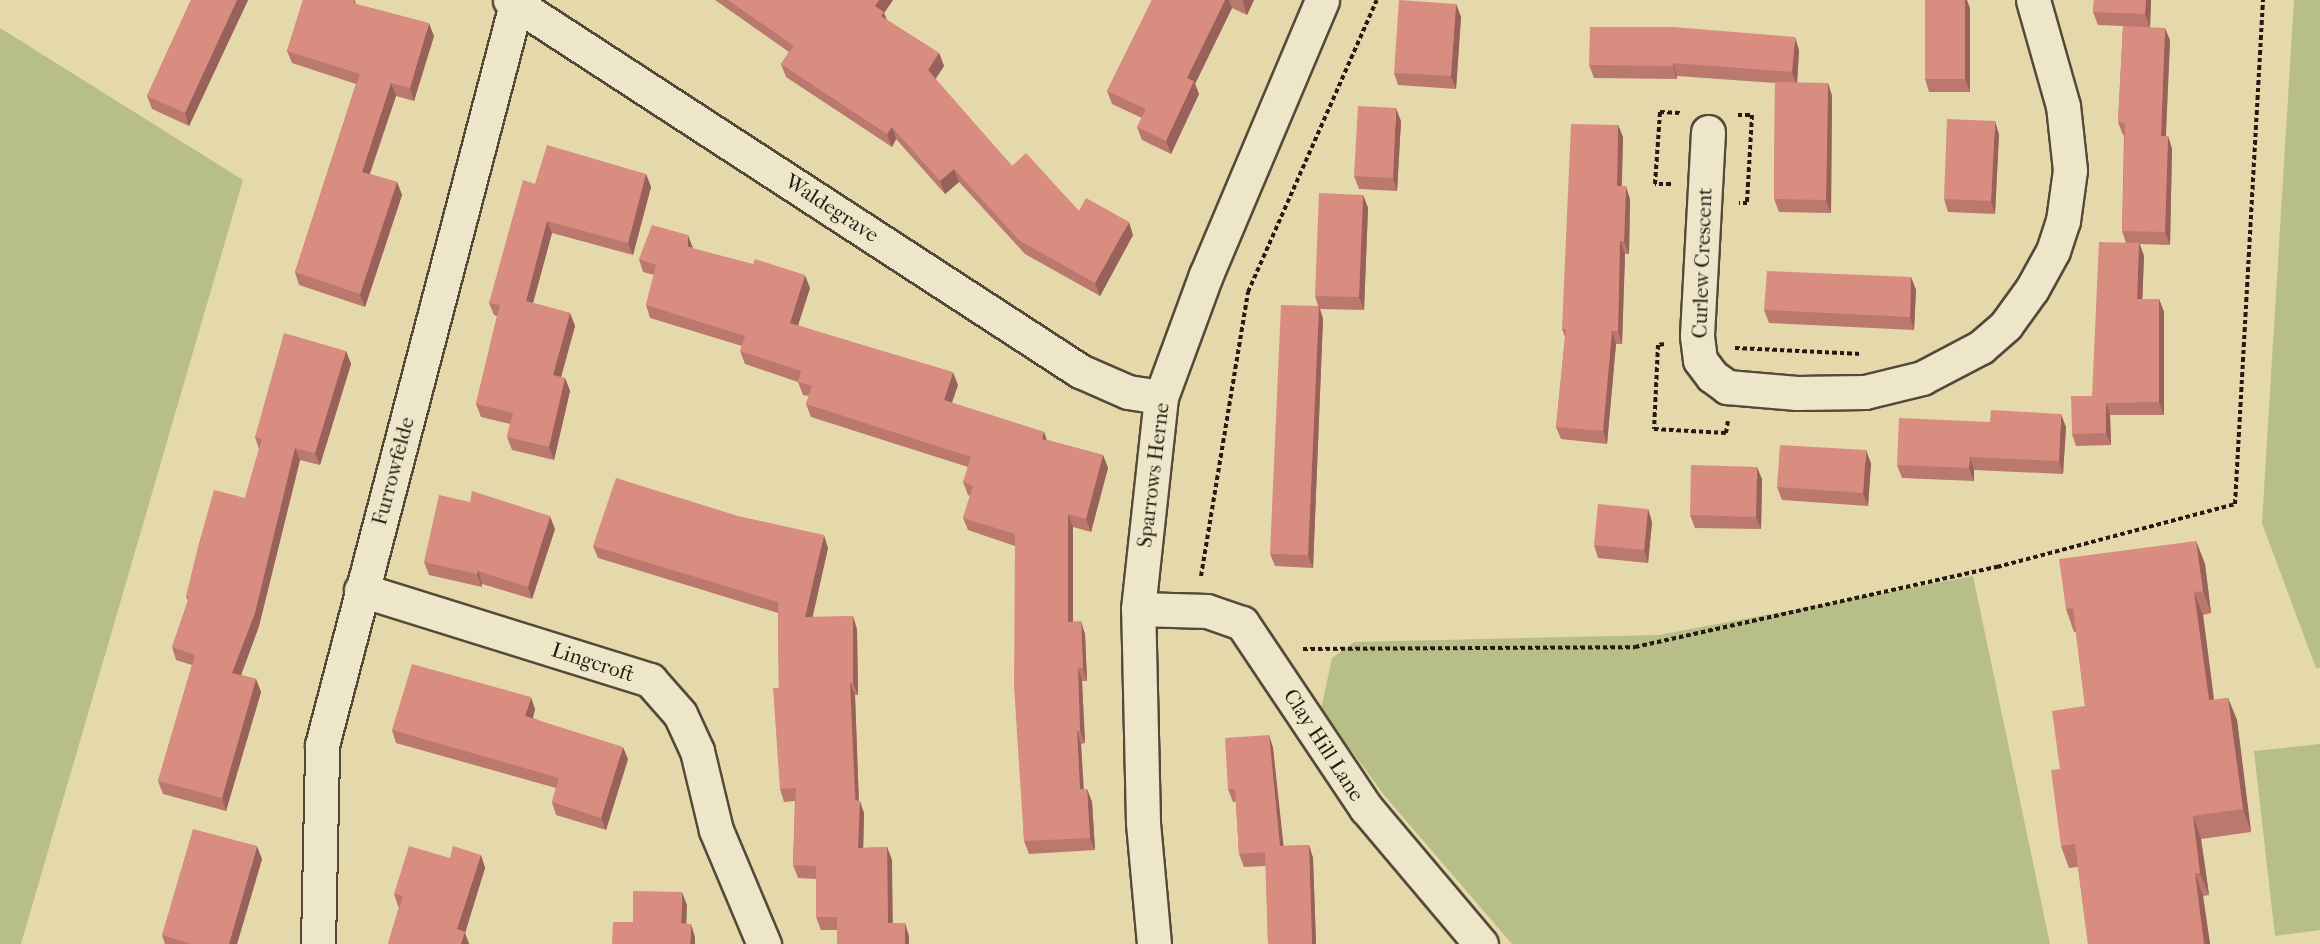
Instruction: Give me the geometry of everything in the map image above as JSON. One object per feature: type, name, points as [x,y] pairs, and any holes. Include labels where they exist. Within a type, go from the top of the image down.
[{"type":"street","name":"Sparrows Herne","points":[[1154,944],[1143,822],[1137,609],[1161,398],[1206,275],[1322,0]]},
{"type":"street","name":"Curlew Crescent","points":[[1707,120],[1697,336],[1700,360],[1712,376],[1727,387],[1797,393],[1864,392],[1922,378],[1981,347],[2006,324],[2048,261],[2063,221],[2070,170],[2065,116],[2033,0]]},
{"type":"street","name":"Waldegrave","points":[[513,2],[1080,371],[1128,392],[1161,398]]},
{"type":"street","name":"Furrowfelde","points":[[318,944],[322,745],[513,2]]},
{"type":"street","name":"Lingcroft","points":[[361,591],[650,680],[680,714],[697,751],[716,830],[764,944]]},
{"type":"street","name":"Clay Hill Lane","points":[[1137,609],[1207,611],[1242,623],[1366,808],[1481,944]]},
{"type":"path","points":[[1203,579],[1199,573],[1248,292],[1377,0]]},
{"type":"path","points":[[1261,649],[1635,647],[1997,567],[2235,504],[2263,0]]},
{"type":"path","points":[[1675,186],[1656,184],[1660,112],[1707,120],[1752,115],[1747,203],[1736,203]]},
{"type":"path","points":[[1672,344],[1658,345],[1654,429],[1726,433],[1731,414]]},
{"type":"path","points":[[1726,348],[1865,354]]},
{"type":"green space","points":[[2294,0],[2320,0],[2320,668],[2316,668],[2262,523]]},
{"type":"green space","points":[[0,28],[243,180],[21,944],[0,944]]},
{"type":"green space","points":[[1973,576],[2050,944],[1512,944],[1384,795],[1321,709],[1332,658],[1354,642],[1659,635]]},
{"type":"green space","points":[[2320,744],[2320,930],[2275,936],[2254,751]]},
{"type":"building","points":[[191,0],[237,0],[185,113],[147,96]]},
{"type":"building","points":[[303,0],[354,0],[353,3],[429,23],[410,88],[391,83],[362,172],[397,182],[360,294],[295,272],[360,74],[287,51]]},
{"type":"building","points":[[728,0],[879,0],[875,6],[884,12],[881,16],[939,53],[928,70],[1012,166],[1026,153],[1079,211],[1086,198],[1129,222],[1095,283],[1020,241],[954,169],[940,181],[892,127],[887,134],[781,64],[794,46]]},
{"type":"building","points":[[1152,0],[1225,0],[1187,78],[1194,81],[1166,141],[1137,127],[1146,109],[1107,91]]},
{"type":"building","points":[[1399,0],[1456,4],[1451,76],[1394,73]]},
{"type":"building","points":[[1925,0],[1965,0],[1965,79],[1925,79]]},
{"type":"building","points":[[2094,0],[2146,0],[2145,14],[2093,12]]},
{"type":"building","points":[[2123,26],[2165,28],[2161,136],[2168,136],[2165,232],[2122,231],[2125,123],[2118,122]]},
{"type":"building","points":[[1590,27],[1673,27],[1795,37],[1792,72],[1673,63],[1673,66],[1589,65]]},
{"type":"building","points":[[1775,82],[1828,83],[1826,200],[1774,199]]},
{"type":"building","points":[[1358,106],[1396,108],[1393,178],[1354,176]]},
{"type":"building","points":[[1947,119],[1995,121],[1991,201],[1944,199]]},
{"type":"building","points":[[1571,124],[1618,125],[1617,186],[1626,186],[1624,241],[1620,241],[1618,331],[1612,331],[1603,431],[1556,427],[1566,329],[1562,329]]},
{"type":"building","points":[[547,145],[646,174],[628,243],[547,221],[526,301],[570,313],[553,375],[565,378],[549,447],[507,437],[513,413],[476,404],[500,305],[489,303],[523,180],[535,184]]},
{"type":"building","points":[[1319,193],[1363,195],[1359,297],[1315,296]]},
{"type":"building","points":[[652,225],[688,235],[688,247],[753,264],[755,259],[805,275],[790,323],[953,372],[944,400],[1044,432],[1042,439],[1103,455],[1086,519],[1068,514],[1068,622],[1081,621],[1083,668],[1078,668],[1080,731],[1077,731],[1080,789],[1087,789],[1090,838],[1024,841],[1014,686],[1015,534],[963,518],[973,486],[963,482],[971,457],[806,404],[812,386],[798,382],[801,371],[740,351],[745,336],[646,305],[656,265],[639,259]]},
{"type":"building","points":[[2099,242],[2139,243],[2137,299],[2159,299],[2159,402],[2106,403],[2106,433],[2072,434],[2071,396],[2092,396]]},
{"type":"building","points":[[1767,271],[1911,277],[1910,317],[1764,310]]},
{"type":"building","points":[[1281,305],[1319,306],[1308,555],[1270,554]]},
{"type":"building","points":[[284,333],[346,351],[315,453],[295,448],[255,613],[232,673],[256,679],[222,798],[158,781],[195,655],[172,647],[189,597],[186,596],[214,490],[245,498],[262,439],[255,437]]},
{"type":"building","points":[[1991,410],[2061,414],[2059,461],[1970,457],[1969,468],[1897,465],[1899,418],[1990,422]]},
{"type":"building","points":[[1780,445],[1866,450],[1863,493],[1777,487]]},
{"type":"building","points":[[1691,465],[1757,467],[1756,517],[1690,515]]},
{"type":"building","points":[[616,478],[738,516],[824,535],[805,617],[853,616],[853,683],[850,683],[855,800],[860,801],[858,848],[887,847],[888,923],[905,923],[905,944],[837,944],[837,917],[816,917],[816,866],[793,865],[796,788],[780,789],[773,688],[779,688],[778,602],[593,546]]},
{"type":"building","points":[[472,491],[550,516],[528,587],[478,571],[477,574],[424,562],[439,495],[470,502]]},
{"type":"building","points":[[1598,504],[1648,509],[1644,550],[1594,545]]},
{"type":"building","points":[[2196,541],[2203,591],[2194,592],[2209,700],[2228,698],[2243,809],[2193,816],[2200,873],[2195,873],[2204,944],[2088,944],[2075,844],[2061,846],[2051,770],[2060,769],[2052,711],[2085,706],[2073,608],[2066,609],[2059,559]]},
{"type":"building","points":[[412,664],[531,697],[525,716],[623,747],[601,818],[552,802],[559,778],[392,730]]},
{"type":"building","points":[[1269,735],[1280,846],[1309,845],[1312,944],[1268,944],[1265,852],[1239,854],[1235,789],[1228,789],[1225,738]]},
{"type":"building","points":[[193,829],[257,846],[229,944],[191,944],[162,935]]},
{"type":"building","points":[[409,846],[450,858],[453,846],[481,855],[457,929],[465,932],[461,944],[388,944],[403,896],[394,894]]},
{"type":"building","points":[[633,891],[682,892],[681,923],[691,924],[690,944],[612,944],[613,922],[633,922]]}]
